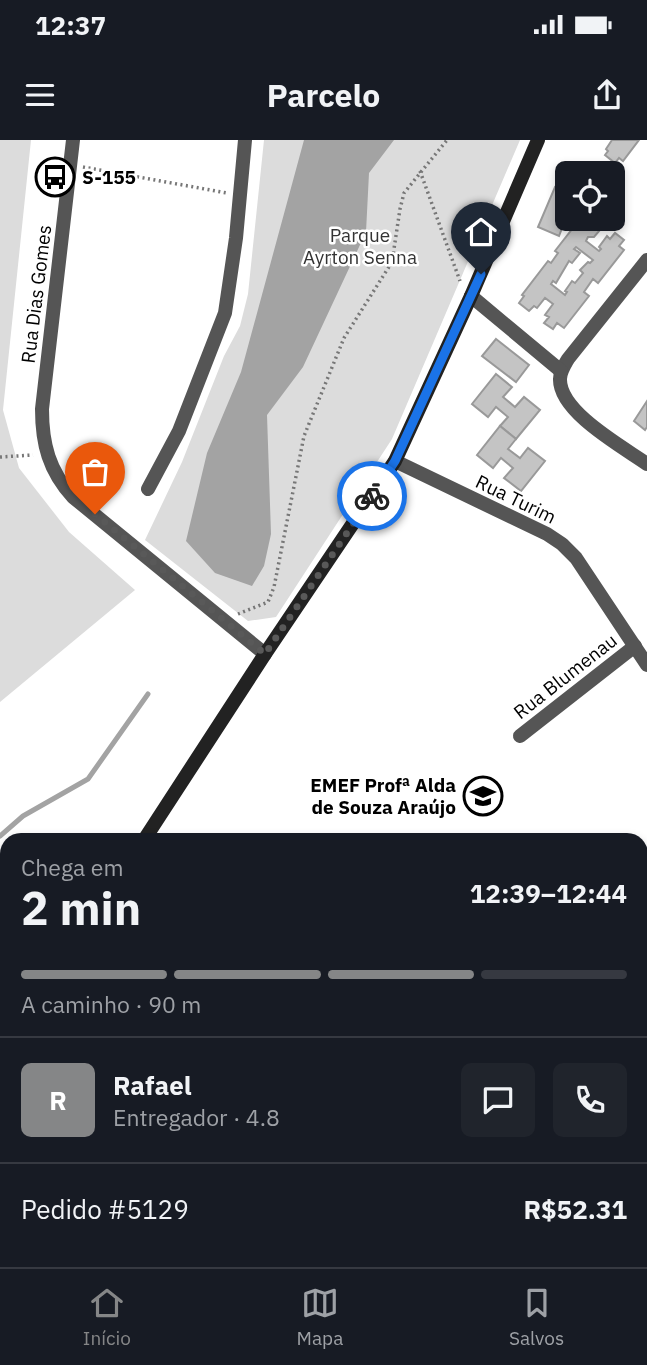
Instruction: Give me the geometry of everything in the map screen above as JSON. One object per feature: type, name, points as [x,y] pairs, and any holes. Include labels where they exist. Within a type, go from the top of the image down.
[{"type":"street","name":"Rua Dias Gomes","points":[[46,453],[42,409],[73,140]]},
{"type":"street","points":[[148,489],[179,431],[225,313],[236,239],[245,140]]},
{"type":"street","points":[[149,833],[395,461],[471,296],[538,140]]},
{"type":"street","points":[[647,260],[584,337],[561,371],[560,381],[568,402],[581,416],[647,464]]},
{"type":"street","points":[[471,296],[561,371]]},
{"type":"street","points":[[46,453],[61,483],[74,497],[265,654]]},
{"type":"street","name":"Rua Turim","points":[[395,461],[547,534],[562,544],[576,558],[647,665]]},
{"type":"street","name":"Rua Blumenau","points":[[520,736],[635,646]]},
{"type":"path","points":[[238,614],[268,601],[274,587],[304,436],[344,338],[392,262],[404,193],[447,140]]},
{"type":"path","points":[[71,165],[238,195]]},
{"type":"path","points":[[421,171],[460,281]]},
{"type":"path","points":[[0,457],[46,453]]},
{"type":"green space","points":[[0,140],[31,140],[3,410],[19,468],[69,532],[135,590],[0,702]]},
{"type":"green space","name":"Parque Ayrton Senna","points":[[264,140],[520,140],[392,439],[276,617],[248,621],[145,540],[182,462],[224,356],[240,326],[248,294]]},
{"type":"shaded area","points":[[304,140],[394,140],[369,173],[366,232],[303,367],[267,415],[271,534],[264,566],[252,586],[215,573],[186,541],[207,453],[241,372]]},
{"type":"building","points":[[612,140],[639,140],[623,161],[619,158],[612,161],[605,155],[608,151],[606,149]]},
{"type":"building","points":[[555,187],[555,231],[561,231],[559,236],[538,227]]},
{"type":"building","points":[[571,231],[599,231],[586,241],[599,251],[607,236],[610,239],[615,233],[624,240],[619,246],[624,250],[598,283],[593,279],[584,292],[589,296],[564,328],[557,323],[553,329],[544,323],[549,317],[545,315],[553,304],[545,298],[537,308],[534,306],[529,311],[519,303],[548,261],[551,263],[558,253],[555,251]],"holes":[[[576,247],[593,260],[580,270],[583,273],[575,283],[572,281],[565,295],[551,284],[553,281],[556,283],[569,261],[572,263],[580,253],[574,249]]]},
{"type":"building","points":[[496,339],[529,365],[516,382],[482,356]]},
{"type":"building","points":[[496,374],[512,387],[503,397],[515,407],[524,397],[540,410],[516,439],[500,426],[508,417],[496,407],[488,417],[472,404]]},
{"type":"building","points":[[647,401],[647,427],[645,430],[634,421]]},
{"type":"building","points":[[500,426],[516,439],[508,449],[520,458],[528,448],[545,461],[521,491],[504,478],[513,468],[501,458],[493,468],[477,455]]},
{"type":"waterway","points":[[3,833],[23,816],[88,779],[148,694]]},
{"type":"way so far","points":[[95,514],[265,654],[372,496]]},
{"type":"place","name":"S-155","points":[[55,177]]},
{"type":"place","name":"EMEF Profª Alda de Souza Araújo","points":[[483,796]]},
{"type":"route","points":[[372,496],[395,461],[481,274]]}]
